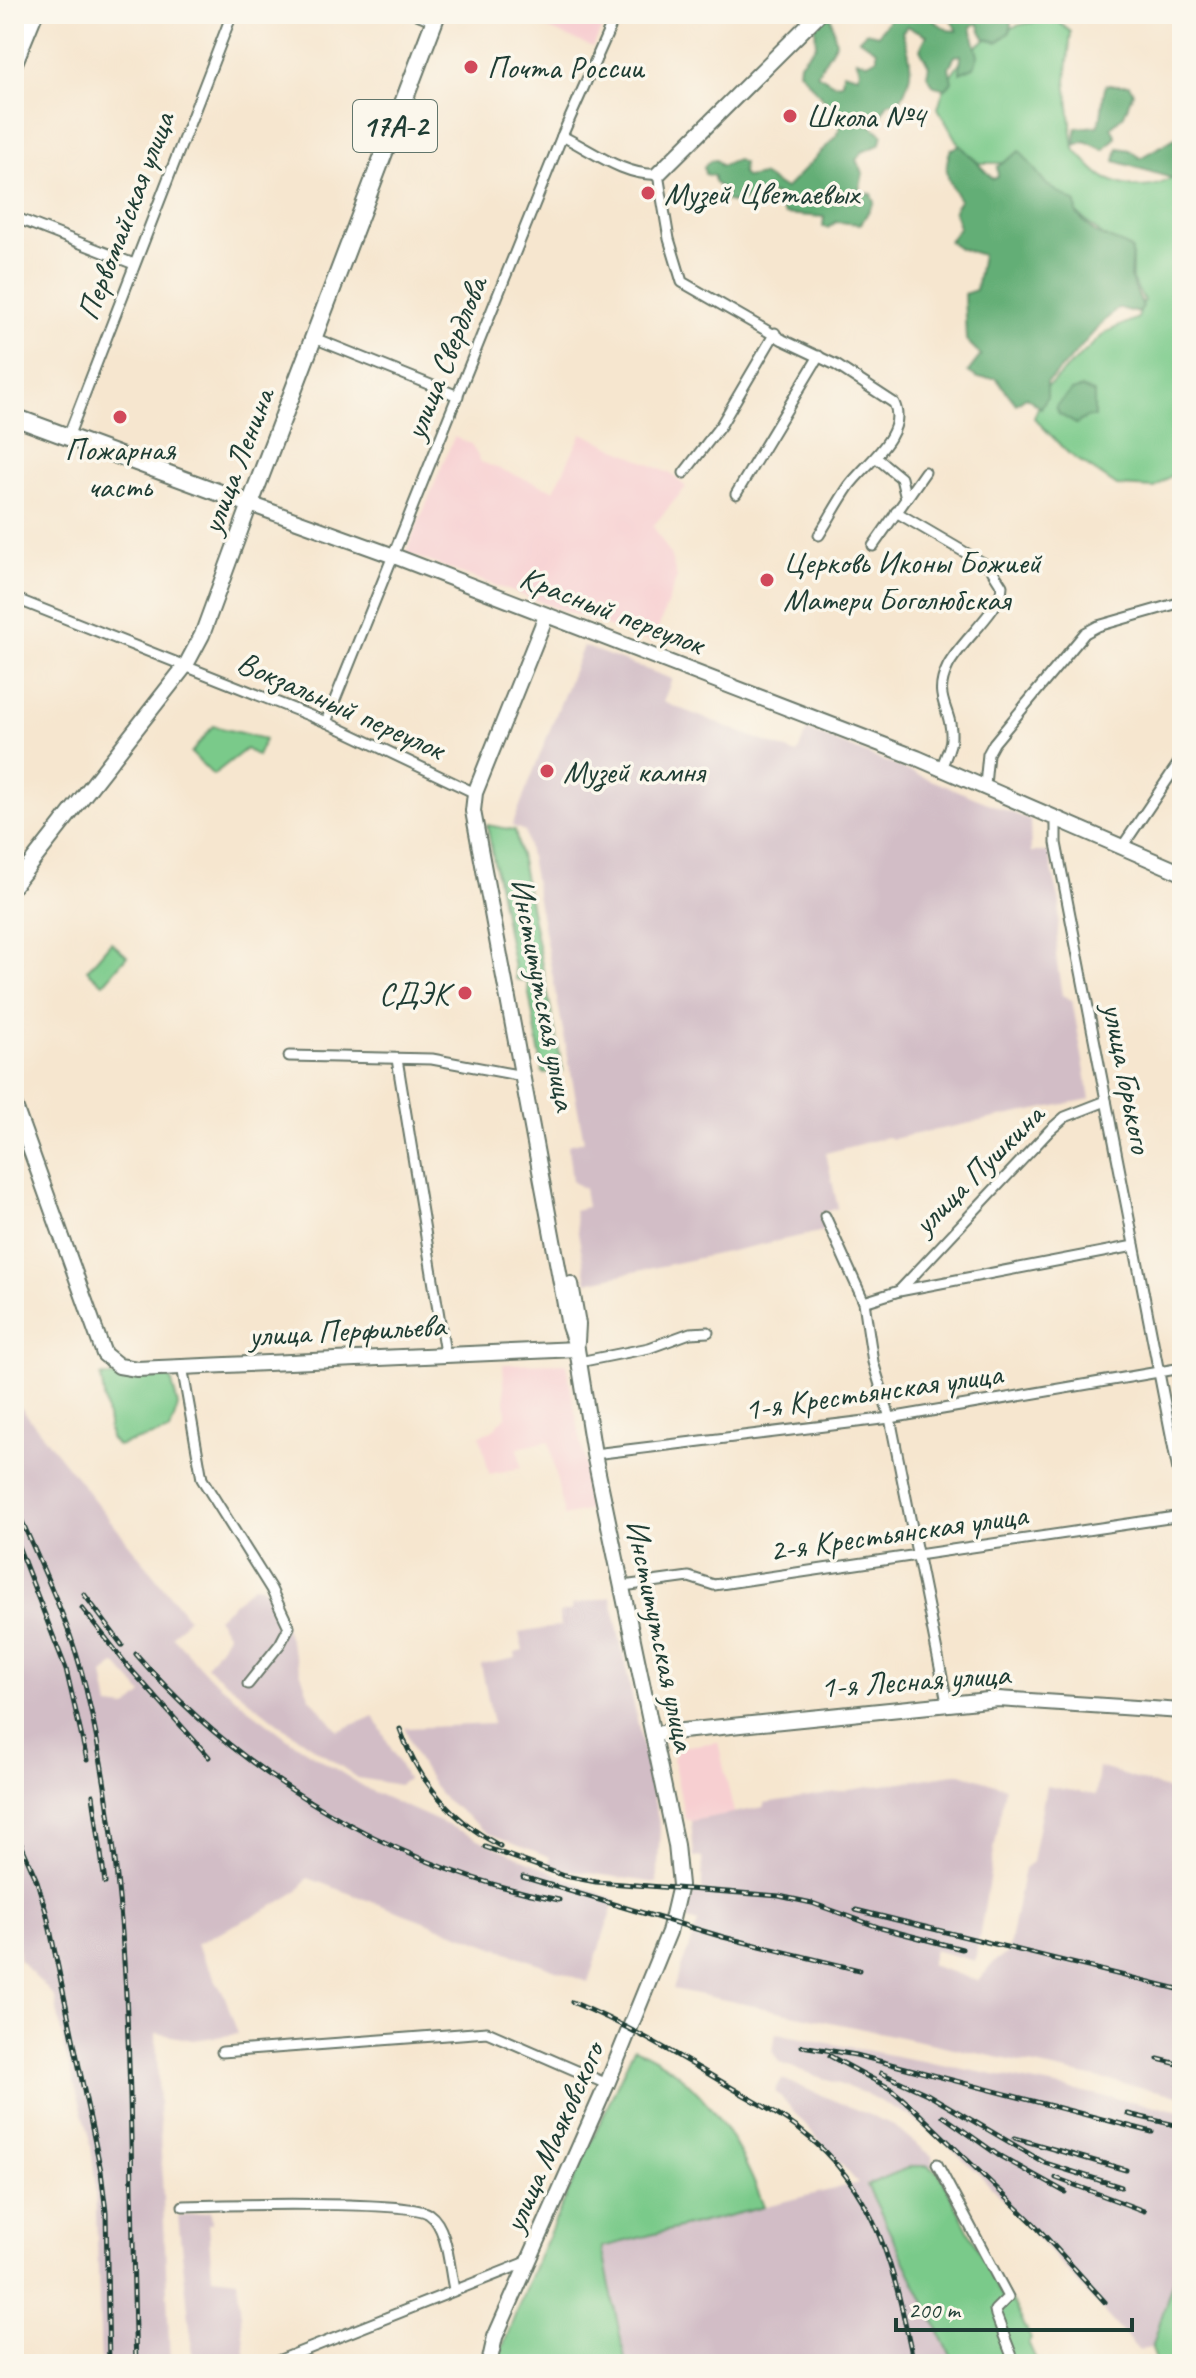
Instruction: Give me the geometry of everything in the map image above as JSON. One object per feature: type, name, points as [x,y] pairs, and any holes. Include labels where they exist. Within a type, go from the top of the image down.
[{"type":"main road","points":[[658,174],[819,14]]},
{"type":"main road","name":"улица Ленина","points":[[14,885],[186,665],[202,635],[436,18]]},
{"type":"main road","points":[[14,19],[32,20],[14,65]]},
{"type":"main road","name":"Красный переулок","points":[[14,417],[394,556],[942,767],[1182,873]]},
{"type":"main road","name":"Институтская улица","points":[[546,616],[475,793],[473,811],[527,1076],[594,1454],[676,1845],[680,1885],[669,1932]]},
{"type":"main road","points":[[14,1104],[20,1141]]},
{"type":"main road","name":"улица Перфильева","points":[[20,1141],[104,1354],[119,1366],[137,1369],[445,1353],[578,1356]]},
{"type":"main road","name":"1-я Лесная улица","points":[[653,1734],[947,1702],[1043,1700],[1112,1709],[1182,1711]]},
{"type":"main road","name":"улица Маяковского","points":[[489,2364],[495,2337],[607,2084],[669,1932]]},
{"type":"street","name":"Первомайская улица","points":[[68,437],[232,14]]},
{"type":"street","points":[[417,14],[436,18]]},
{"type":"street","name":"улица Свердлова","points":[[326,722],[562,136],[616,14]]},
{"type":"street","points":[[562,136],[628,171],[642,175],[658,174],[669,239],[682,282],[819,356],[894,403],[898,421],[878,459],[851,483],[819,535]]},
{"type":"street","points":[[14,217],[134,264]]},
{"type":"street","points":[[684,473],[721,425],[775,333]]},
{"type":"street","points":[[314,338],[458,396]]},
{"type":"street","points":[[736,494],[819,356]]},
{"type":"street","points":[[878,459],[901,478],[906,499]]},
{"type":"street","points":[[873,546],[925,472]]},
{"type":"street","points":[[896,512],[990,567],[1002,586],[996,606],[959,647],[940,684],[940,697],[951,738],[942,767]]},
{"type":"street","name":"Вокзальный переулок","points":[[14,598],[326,722],[475,793]]},
{"type":"street","points":[[985,785],[988,754],[994,743],[1085,633],[1098,626],[1182,602]]},
{"type":"street","points":[[1122,847],[1182,758]]},
{"type":"street","name":"улица Горького","points":[[1056,816],[1056,843],[1182,1491]]},
{"type":"street","points":[[289,1056],[432,1059],[527,1076]]},
{"type":"street","points":[[397,1059],[445,1353]]},
{"type":"street","name":"улица Пушкина","points":[[899,1291],[1050,1130],[1065,1117],[1106,1101]]},
{"type":"street","points":[[825,1216],[864,1302],[873,1362],[890,1418],[947,1702]]},
{"type":"street","points":[[864,1302],[899,1291],[1134,1246]]},
{"type":"street","points":[[578,1356],[649,1348],[690,1333],[708,1332]]},
{"type":"street","points":[[182,1366],[202,1479],[271,1589],[289,1627],[280,1644],[248,1684]]},
{"type":"street","name":"1-я Крестьянская улица","points":[[594,1454],[890,1418],[1182,1368]]},
{"type":"street","name":"2-я Крестьянская улица","points":[[623,1586],[689,1577],[714,1585],[919,1558],[1182,1516]]},
{"type":"street","points":[[222,2052],[487,2032],[607,2084]]},
{"type":"street","points":[[937,2164],[1008,2297],[995,2310],[1015,2364]]},
{"type":"street","points":[[183,2206],[325,2205],[422,2210],[435,2219],[454,2289]]},
{"type":"street","points":[[270,2364],[528,2262]]},
{"type":"shaded area","points":[[538,14],[608,14],[593,47],[534,23]]},
{"type":"shaded area","points":[[582,433],[671,474],[686,487],[653,526],[670,554],[677,577],[653,643],[406,553],[454,437],[471,444],[481,462],[554,490]]},
{"type":"shaded area","points":[[583,646],[672,679],[663,702],[797,754],[807,730],[1030,820],[1031,852],[1048,852],[1060,903],[1056,957],[1062,995],[1072,1000],[1090,1099],[892,1139],[887,1137],[826,1153],[838,1208],[820,1214],[824,1231],[587,1282],[574,1210],[587,1207],[584,1189],[572,1181],[568,1145],[584,1141],[525,831],[512,826]]},
{"type":"shaded area","points":[[566,1363],[594,1509],[564,1516],[549,1441],[518,1448],[521,1468],[489,1474],[480,1435],[492,1431],[506,1416],[503,1364]]},
{"type":"shaded area","points":[[14,1399],[188,1618],[172,1636],[207,1674],[250,1710],[292,1742],[371,1791],[615,1900],[588,1982],[308,1878],[298,1891],[273,1906],[196,1944],[225,1997],[238,2034],[193,2040],[156,2033],[170,2364],[101,2364],[95,2178],[90,2137],[64,2048],[55,1998],[19,1959],[14,1894]],"holes":[[[116,1664],[143,1694],[127,1708],[109,1706],[103,1674]]]},
{"type":"shaded area","points":[[253,1586],[261,1587],[276,1602],[309,1696],[338,1731],[374,1716],[407,1779],[399,1785],[358,1778],[280,1725],[206,1666],[228,1635],[217,1618]]},
{"type":"shaded area","points":[[611,1597],[660,1828],[657,1883],[550,1866],[550,1857],[488,1833],[441,1796],[416,1757],[405,1728],[493,1724],[481,1665],[516,1658],[515,1653],[523,1651],[519,1633],[561,1626],[559,1613],[572,1610],[572,1605]]},
{"type":"shaded area","points":[[718,1742],[734,1813],[691,1821],[685,1819],[673,1758],[680,1747]]},
{"type":"shaded area","points":[[1099,1767],[1182,1794],[1182,2096],[673,1989],[698,1923],[687,1920],[689,1894],[702,1894],[702,1858],[694,1857],[691,1821],[764,1807],[764,1803],[961,1773],[1005,1787],[975,1961],[934,1950],[930,1965],[978,1981],[995,1961],[1008,1953],[1024,1868],[1032,1862],[1046,1786],[1096,1795]]},
{"type":"shaded area","points":[[776,2033],[1182,2111],[1182,2250],[1152,2348],[1138,2350],[984,2179],[949,2146],[908,2115],[864,2093],[780,2063],[773,2051]]},
{"type":"shaded area","points":[[782,2079],[891,2124],[932,2156],[933,2168],[928,2166],[943,2339],[955,2364],[626,2364],[602,2247],[858,2183],[775,2091]]},
{"type":"shaded area","points":[[211,2211],[212,2223],[208,2224],[212,2277],[237,2280],[246,2361],[232,2364],[194,2364],[178,2217]]},
{"type":"green space","points":[[820,14],[830,14],[836,42],[817,74],[834,84],[842,83],[843,72],[858,76],[860,70],[856,59],[868,63],[877,58],[877,50],[859,39],[866,32],[878,35],[893,14],[924,14],[948,30],[957,31],[948,14],[1012,14],[1010,32],[998,42],[984,38],[978,23],[971,27],[978,56],[974,67],[960,73],[961,55],[955,56],[949,67],[952,82],[946,89],[934,86],[927,75],[929,66],[920,49],[927,35],[907,26],[902,32],[910,58],[910,75],[905,92],[900,100],[888,103],[881,114],[871,115],[867,122],[883,135],[879,145],[862,152],[856,160],[863,173],[859,191],[871,194],[874,202],[861,224],[836,222],[828,228],[823,227],[824,217],[784,214],[775,195],[756,192],[739,204],[724,200],[726,193],[714,182],[714,176],[705,174],[704,167],[710,161],[716,160],[721,166],[737,160],[743,163],[742,174],[746,178],[762,175],[785,189],[836,137],[840,128],[831,108],[799,71],[800,63],[816,45],[815,23]]},
{"type":"green space","points":[[1056,20],[1071,32],[1066,81],[1074,149],[1103,177],[1128,186],[1157,185],[1175,175],[1182,167],[1182,467],[1155,488],[1117,486],[1068,453],[1034,418],[1045,389],[1106,332],[1138,318],[1144,300],[1132,280],[1132,252],[1105,238],[1020,163],[979,163],[960,147],[938,108],[955,70],[981,43],[1015,26]]},
{"type":"green space","points":[[1106,85],[1129,85],[1133,92],[1124,115],[1111,127],[1116,137],[1104,150],[1085,141],[1075,145],[1076,128],[1098,126]]},
{"type":"green space","points":[[1175,138],[1182,143],[1181,181],[1115,161],[1118,148],[1130,150],[1140,158]]},
{"type":"green space","points":[[961,146],[993,179],[998,177],[997,167],[1020,151],[1047,185],[1076,203],[1077,214],[1095,233],[1126,245],[1132,251],[1130,277],[1143,307],[1139,313],[1119,308],[1100,325],[1047,382],[1047,397],[1041,408],[1026,397],[1016,404],[996,378],[978,378],[968,372],[981,355],[966,340],[964,294],[976,290],[982,255],[959,248],[949,241],[959,228],[954,210],[960,200],[950,181],[947,163],[951,149]]},
{"type":"green space","points":[[1082,388],[1094,393],[1094,417],[1087,417],[1076,424],[1059,414],[1056,406],[1071,391]]},
{"type":"green space","points":[[213,726],[265,739],[257,756],[246,749],[213,775],[191,753]]},
{"type":"green space","points":[[487,825],[515,830],[563,1071],[543,1073],[527,982],[516,979]]},
{"type":"green space","points":[[111,942],[127,956],[103,984],[87,970]]},
{"type":"green space","points":[[101,1376],[171,1378],[178,1406],[170,1431],[117,1446],[110,1438]]},
{"type":"green space","points":[[634,2048],[658,2060],[698,2093],[730,2136],[764,2207],[602,2247],[626,2364],[496,2364],[534,2267]]},
{"type":"green space","points":[[912,2166],[928,2166],[939,2172],[1001,2295],[1013,2302],[1031,2339],[1028,2342],[1038,2364],[955,2364],[867,2185]]},
{"type":"green space","points":[[1182,2250],[1182,2364],[1157,2364],[1152,2348]]},
{"type":"railway","points":[[14,1503],[54,1594],[80,1665],[103,1772],[115,1856],[128,2025],[136,2364]]},
{"type":"railway","points":[[14,1536],[66,1669],[87,1760]]},
{"type":"railway","points":[[84,1594],[122,1645]]},
{"type":"railway","points":[[82,1608],[127,1665],[209,1757]]},
{"type":"railway","points":[[136,1654],[178,1699],[224,1740],[274,1778],[327,1812],[440,1866],[499,1886],[559,1900]]},
{"type":"railway","points":[[400,1729],[416,1766],[439,1798],[467,1824],[500,1846]]},
{"type":"railway","points":[[93,1795],[105,1883]]},
{"type":"railway","points":[[14,1828],[37,1881],[47,1915],[101,2171],[106,2212],[109,2364]]},
{"type":"railway","points":[[485,1847],[565,1876],[596,1882],[779,1896],[812,1903],[881,1928],[962,1949]]},
{"type":"railway","points":[[523,1877],[723,1937],[859,1970]]},
{"type":"railway","points":[[856,1910],[1182,1990]]},
{"type":"railway","points":[[572,2002],[648,2039],[771,2111],[827,2153],[848,2179],[879,2235],[899,2297],[914,2364]]},
{"type":"railway","points":[[802,2046],[856,2055],[1152,2132]]},
{"type":"railway","points":[[830,2056],[891,2089],[912,2107],[1033,2223],[1105,2302]]},
{"type":"railway","points":[[1158,2059],[1182,2065]]},
{"type":"railway","points":[[881,2073],[927,2094],[1045,2163],[1121,2187]]},
{"type":"railway","points":[[1128,2114],[1175,2125]]},
{"type":"railway","points":[[943,2116],[998,2155],[1065,2192]]},
{"type":"railway","points":[[1015,2138],[1126,2170]]},
{"type":"railway","points":[[1056,2178],[1144,2211]]},
{"type":"place","name":"Почта России","points":[[471,67]]},
{"type":"place","name":"Школа №4","points":[[790,116]]},
{"type":"place","name":"Музей Цветаевых","points":[[648,193]]},
{"type":"place","name":"Пожарная часть","points":[[120,417]]},
{"type":"place","name":"Церковь Иконы Божией Матери Боголюбская","points":[[767,580]]},
{"type":"place","name":"Музей камня","points":[[547,771]]},
{"type":"place","name":"СДЭК","points":[[465,993]]}]
